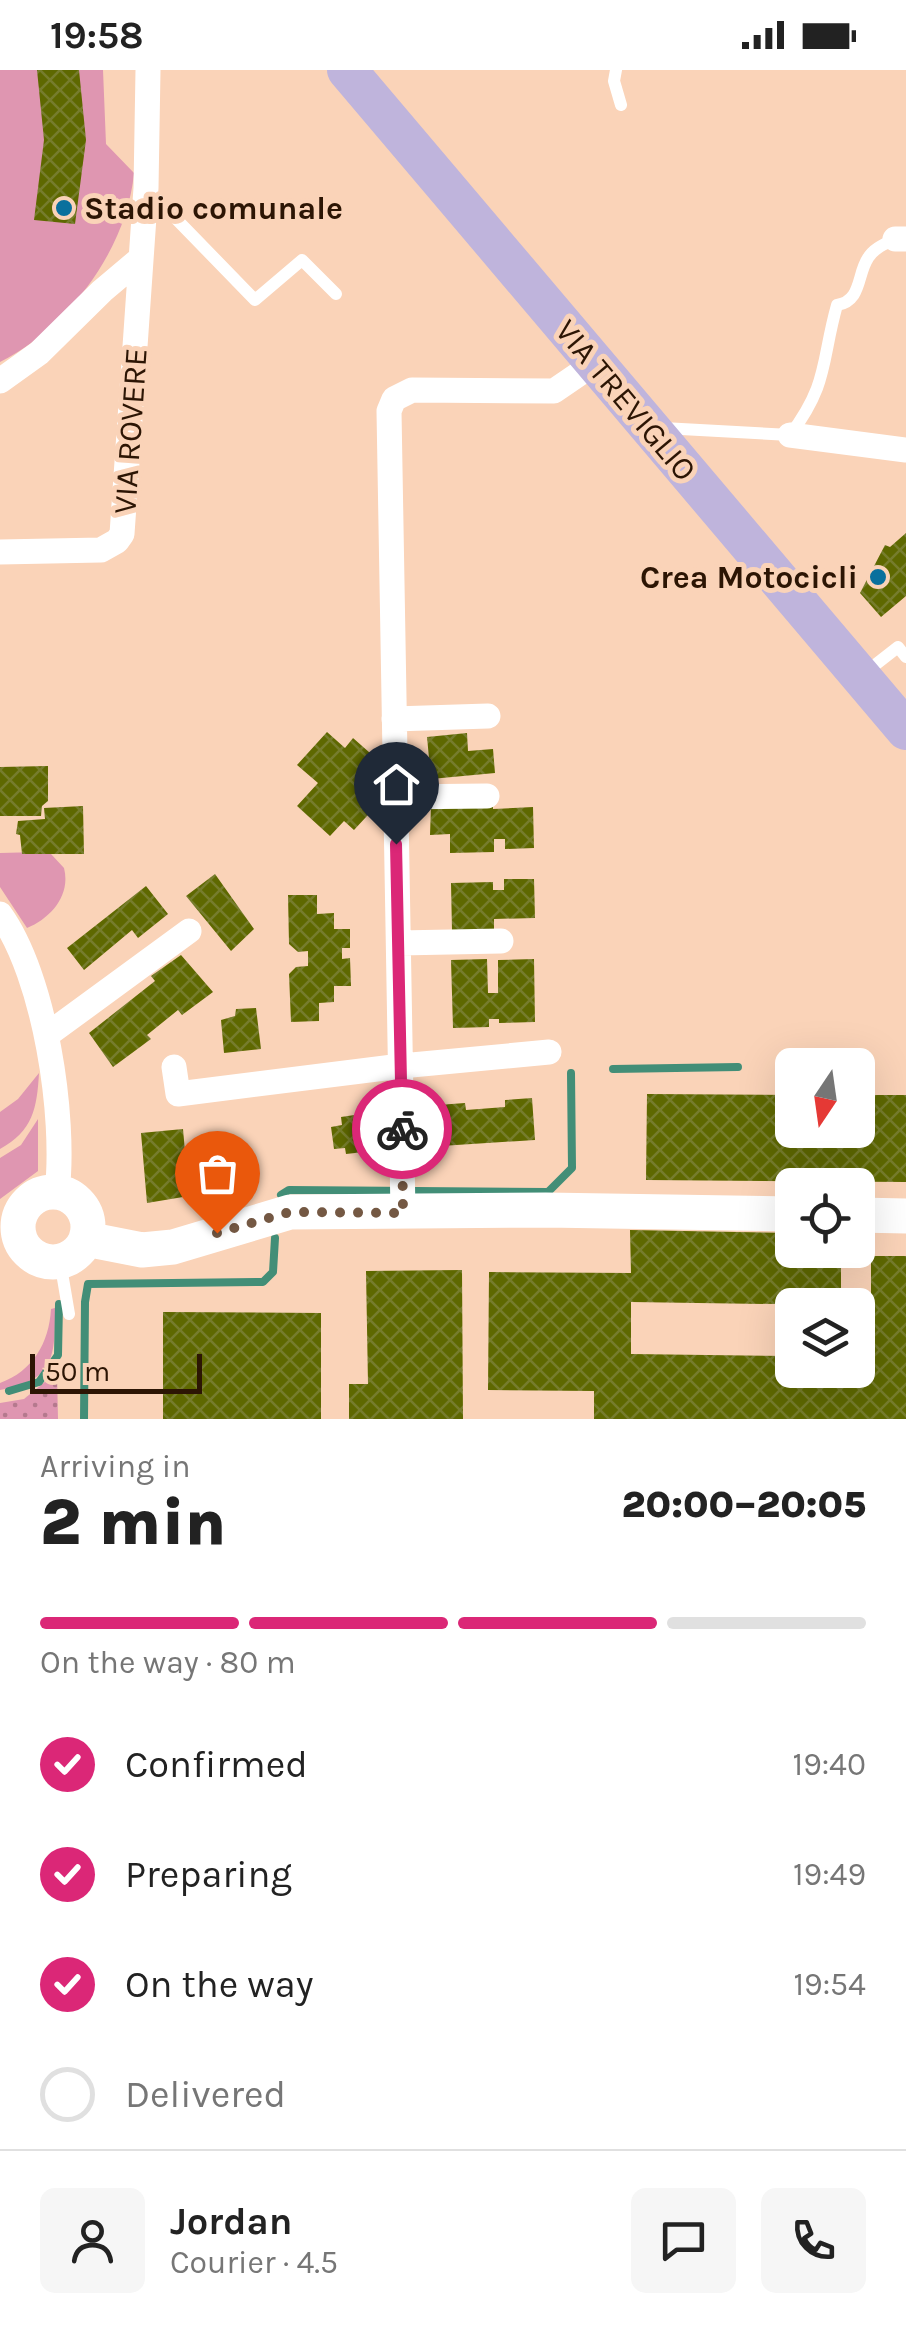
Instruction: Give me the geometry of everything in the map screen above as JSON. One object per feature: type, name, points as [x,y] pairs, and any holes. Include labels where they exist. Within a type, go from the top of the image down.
[{"type":"main road","name":"VIA TREVIGLIO","points":[[364,77],[595,363],[906,730]]},
{"type":"street","name":"VIA ROVERE","points":[[0,552],[101,550],[117,542],[122,534],[146,188],[148,70]]},
{"type":"street","points":[[0,381],[39,353],[102,290],[140,259]]},
{"type":"street","points":[[402,1199],[390,404],[399,394],[412,390],[554,390],[595,363]]},
{"type":"street","points":[[790,436],[906,450]]},
{"type":"street","points":[[394,719],[488,716]]},
{"type":"street","points":[[395,797],[488,796]]},
{"type":"street","points":[[0,914],[26,966],[47,1035],[52,1062],[57,1192]]},
{"type":"street","points":[[47,1035],[189,930]]},
{"type":"street","points":[[399,942],[502,941]]},
{"type":"street","points":[[174,1067],[178,1094],[549,1052]]},
{"type":"street","points":[[73,1250],[87,1218],[76,1200],[57,1192],[37,1196],[9,1218],[28,1252],[48,1262],[73,1250],[173,1247],[290,1212],[402,1199],[546,1210],[775,1214]]},
{"type":"street","points":[[875,1215],[906,1216]]},
{"type":"lane","points":[[616,70],[614,82],[621,105]]},
{"type":"lane","points":[[146,188],[255,300],[302,260],[336,294]]},
{"type":"lane","points":[[650,428],[790,436],[812,406],[821,384],[838,305],[846,304],[855,294],[864,262],[875,250],[901,239]]},
{"type":"lane","points":[[861,677],[898,648],[906,657]]},
{"type":"lane","points":[[69,1314],[73,1250]]},
{"type":"shaded area","name":"Stadio comunale","points":[[0,70],[103,70],[106,144],[134,173],[120,230],[90,283],[49,329],[0,362]]},
{"type":"shaded area","points":[[0,853],[51,854],[64,868],[65,887],[51,912],[27,928],[0,887]]},
{"type":"shaded area","points":[[39,1073],[31,1117],[20,1134],[0,1149],[0,1112],[18,1099]]},
{"type":"shaded area","points":[[38,1119],[38,1171],[0,1199],[0,1158],[21,1145]]},
{"type":"shaded area","points":[[55,1308],[52,1353],[42,1373],[18,1386],[0,1390],[0,1383],[22,1371],[37,1354],[47,1333],[51,1309]]},
{"type":"shaded area","points":[[57,1372],[58,1419],[0,1419],[0,1403],[24,1399]]},
{"type":"building","points":[[37,70],[79,70],[86,140],[75,224],[34,220],[44,140]]},
{"type":"building","points":[[906,533],[906,596],[881,617],[860,593],[885,545],[890,547]]},
{"type":"building","points":[[327,732],[345,748],[353,738],[378,760],[357,784],[379,803],[354,830],[344,821],[330,836],[297,806],[318,783],[297,765]]},
{"type":"building","points":[[467,733],[468,751],[493,749],[495,773],[431,779],[427,737]]},
{"type":"building","points":[[48,766],[48,801],[42,806],[41,816],[0,816],[0,767]]},
{"type":"building","points":[[493,805],[493,809],[533,807],[534,848],[505,849],[505,839],[494,839],[494,852],[450,853],[450,834],[430,835],[431,806]]},
{"type":"building","points":[[83,806],[84,854],[22,854],[20,835],[16,834],[18,821],[45,819],[44,808]]},
{"type":"building","points":[[215,874],[254,929],[231,951],[186,896]]},
{"type":"building","points":[[504,879],[534,879],[535,918],[494,919],[494,931],[452,931],[451,883],[493,882],[493,890],[504,890]]},
{"type":"building","points":[[146,886],[168,914],[138,938],[132,930],[84,970],[67,948]]},
{"type":"building","points":[[288,895],[317,895],[317,914],[334,913],[334,929],[350,929],[350,948],[342,948],[342,959],[350,958],[351,986],[334,986],[334,1002],[319,1003],[319,1021],[291,1022],[289,974],[296,967],[308,966],[308,951],[298,952],[289,944]]},
{"type":"building","points":[[181,955],[213,992],[182,1015],[178,1010],[147,1035],[151,1039],[113,1067],[89,1033],[155,981],[151,976]]},
{"type":"building","points":[[487,959],[488,993],[498,993],[498,960],[534,959],[535,1022],[499,1023],[499,1019],[489,1019],[489,1027],[453,1028],[451,960]]},
{"type":"building","points":[[256,1008],[261,1049],[224,1053],[221,1020],[235,1016],[236,1009]]},
{"type":"building","points":[[647,1094],[775,1095],[775,1148],[875,1148],[875,1095],[906,1095],[906,1182],[875,1182],[875,1168],[775,1168],[775,1181],[646,1180]]},
{"type":"building","points":[[532,1098],[535,1140],[441,1146],[438,1105],[465,1103],[466,1110],[505,1107],[505,1100]]},
{"type":"building","points":[[368,1113],[373,1151],[346,1154],[345,1148],[334,1149],[331,1127],[342,1125],[341,1117]]},
{"type":"building","points":[[183,1129],[189,1196],[147,1203],[141,1133]]},
{"type":"building","points":[[630,1230],[775,1233],[775,1268],[841,1268],[841,1288],[775,1288],[775,1304],[631,1302],[631,1354],[775,1356],[775,1388],[875,1388],[875,1288],[871,1288],[871,1268],[875,1268],[875,1256],[906,1256],[906,1419],[594,1419],[594,1391],[488,1390],[489,1272],[631,1273]]},
{"type":"building","points":[[462,1270],[463,1419],[349,1419],[349,1384],[368,1384],[366,1271]]},
{"type":"building","points":[[163,1312],[321,1313],[321,1419],[163,1419]]},
{"type":"waterway","points":[[613,1069],[738,1067]]},
{"type":"waterway","points":[[281,1195],[289,1190],[548,1192],[572,1168],[571,1073]]},
{"type":"waterway","points":[[84,1419],[88,1284],[263,1282],[273,1272],[275,1238]]},
{"type":"waterway","points":[[9,1391],[39,1382],[58,1355],[59,1304]]},
{"type":"way so far","points":[[217,1233],[290,1212],[403,1213],[402,1129]]},
{"type":"place","name":"Stadio comunale","points":[[64,208]]},
{"type":"place","name":"Crea Motocicli","points":[[878,577]]},
{"type":"route","points":[[396,844],[402,1129]]}]
